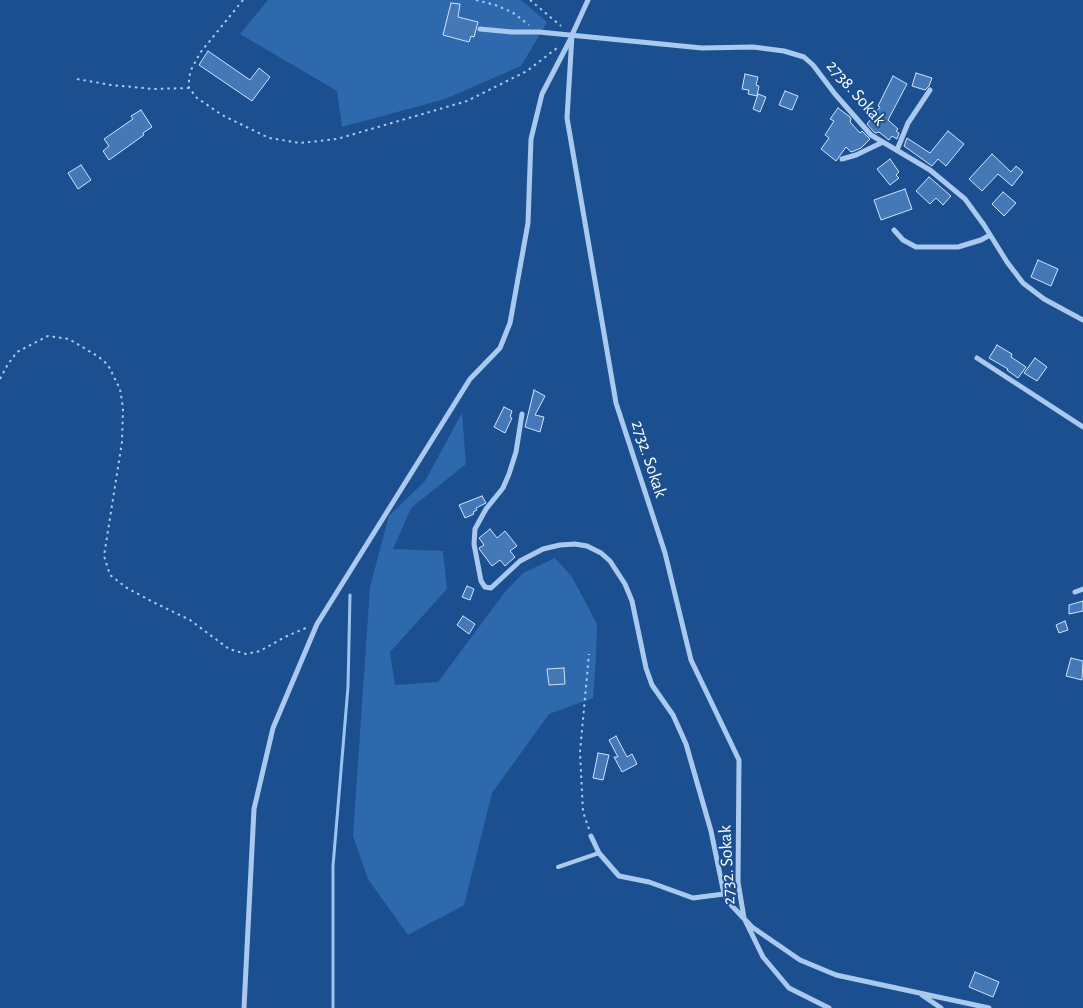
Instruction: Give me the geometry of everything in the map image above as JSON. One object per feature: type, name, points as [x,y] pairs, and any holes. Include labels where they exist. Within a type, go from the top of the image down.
[{"type":"street","name":"2732. Sokak","points":[[588,0],[572,36],[567,118],[616,403],[665,553],[690,660],[739,760],[738,882],[744,918],[763,957],[789,988],[829,1008]]},
{"type":"street","name":"2738. Sokak","points":[[480,29],[539,32],[702,48],[753,47],[784,51],[804,57],[813,65],[835,94],[871,135],[930,170],[965,199],[1023,283],[1044,298],[1083,320]]},
{"type":"street","points":[[244,1008],[254,809],[273,728],[317,624],[470,378],[500,348],[510,323],[528,222],[531,139],[542,94],[572,36]]},
{"type":"street","points":[[897,150],[908,123],[930,90]]},
{"type":"street","points":[[842,159],[856,155],[883,142]]},
{"type":"street","points":[[894,230],[903,240],[916,247],[958,247],[981,240],[990,235]]},
{"type":"street","points":[[977,358],[1083,427]]},
{"type":"street","name":"2732. Sokak","points":[[522,414],[516,452],[509,474],[503,488],[486,509],[475,529],[474,544],[481,581],[485,587],[491,588],[520,561],[550,546],[568,544],[587,546],[601,553],[610,561],[625,584],[632,601],[646,668],[652,685],[673,715],[686,744],[711,831],[724,894],[732,906],[752,927],[800,960],[836,975],[989,1008]]},
{"type":"street","points":[[1075,592],[1083,589]]},
{"type":"street","points":[[591,836],[599,854],[619,876],[649,882],[693,898],[724,894]]},
{"type":"street","name":"2732. Sokak","points":[[919,993],[941,1008]]},
{"type":"lane","points":[[558,867],[599,854]]},
{"type":"path","points":[[243,0],[200,54],[188,78],[189,88],[197,98],[269,138],[300,143],[337,139],[467,101],[527,71],[557,47]]},
{"type":"path","points":[[476,0],[512,12],[539,32]]},
{"type":"path","points":[[530,0],[572,36]]},
{"type":"path","points":[[77,79],[111,86],[154,90],[189,88]]},
{"type":"path","points":[[0,378],[17,352],[48,336],[68,339],[100,357],[108,365],[116,378],[123,408],[122,442],[104,556],[110,575],[144,598],[190,620],[229,649],[246,654],[260,651],[285,637],[317,624]]},
{"type":"path","points":[[589,654],[580,752],[583,812],[591,836]]},
{"type":"shaded area","points":[[268,0],[521,0],[547,22],[521,66],[445,99],[342,127],[337,91],[240,34]]},
{"type":"shaded area","points":[[462,413],[466,464],[411,508],[393,549],[443,551],[447,589],[390,652],[395,685],[438,682],[505,592],[523,573],[555,558],[572,577],[597,624],[593,698],[549,714],[492,793],[464,905],[408,935],[368,879],[353,836],[370,587],[389,516],[425,481]]},
{"type":"building","points":[[451,3],[460,4],[458,17],[478,22],[474,37],[471,36],[469,42],[443,35]]},
{"type":"building","points":[[208,51],[250,80],[259,68],[270,77],[252,101],[199,65]]},
{"type":"building","points":[[916,73],[932,78],[925,90],[912,86]]},
{"type":"building","points":[[745,74],[758,77],[756,85],[759,86],[757,96],[748,94],[749,90],[742,89]]},
{"type":"building","points":[[893,76],[907,84],[888,120],[898,129],[896,131],[899,133],[897,139],[892,136],[889,140],[879,132],[874,132],[867,124],[880,107],[878,106]]},
{"type":"building","points":[[785,91],[798,96],[792,110],[779,105]]},
{"type":"building","points":[[758,94],[766,97],[760,112],[753,109]]},
{"type":"building","points":[[838,108],[850,117],[850,122],[860,133],[862,131],[870,139],[861,148],[851,152],[846,147],[836,161],[821,149],[829,138],[825,135],[834,121],[830,119]]},
{"type":"building","points":[[141,110],[152,127],[109,160],[103,151],[109,146],[104,139],[133,119],[131,116]]},
{"type":"building","points":[[948,131],[964,144],[946,166],[938,159],[932,166],[904,146],[907,138],[930,153]]},
{"type":"building","points":[[992,154],[1011,172],[1016,166],[1023,172],[1012,186],[998,174],[982,191],[969,179]]},
{"type":"building","points":[[890,159],[899,172],[896,175],[899,178],[890,185],[877,169]]},
{"type":"building","points":[[81,165],[91,180],[78,189],[68,173]]},
{"type":"building","points":[[929,177],[951,196],[943,205],[936,198],[930,204],[916,191]]},
{"type":"building","points":[[905,189],[912,209],[881,220],[874,200]]},
{"type":"building","points":[[1003,192],[1016,203],[1004,216],[992,204]]},
{"type":"building","points":[[1038,260],[1058,269],[1051,286],[1031,277]]},
{"type":"building","points":[[997,345],[1012,354],[1011,357],[1026,367],[1018,378],[1008,369],[989,358]]},
{"type":"building","points":[[1035,358],[1047,367],[1037,381],[1024,373]]},
{"type":"building","points":[[534,390],[545,396],[535,415],[544,417],[540,432],[525,427]]},
{"type":"building","points":[[504,407],[512,411],[510,417],[512,418],[505,433],[494,427]]},
{"type":"building","points":[[482,496],[486,503],[476,508],[477,510],[473,512],[474,514],[465,518],[459,505]]},
{"type":"building","points":[[490,529],[497,538],[505,531],[517,546],[510,551],[515,557],[505,566],[500,560],[492,566],[479,548],[484,545],[479,538]]},
{"type":"building","points":[[467,586],[474,589],[470,600],[462,597]]},
{"type":"building","points":[[1083,601],[1083,611],[1069,614],[1069,605]]},
{"type":"building","points":[[463,616],[475,624],[469,634],[457,625]]},
{"type":"building","points":[[1065,621],[1068,630],[1059,633],[1056,625]]},
{"type":"building","points":[[1071,658],[1083,661],[1082,680],[1066,676]]},
{"type":"building","points":[[564,668],[565,684],[549,685],[547,669]]},
{"type":"building","points":[[616,736],[627,757],[632,754],[637,764],[622,772],[614,757],[618,757],[609,740]]},
{"type":"building","points":[[598,753],[609,755],[603,780],[593,778]]},
{"type":"building","points":[[975,972],[999,982],[993,997],[969,987]]},
{"type":"waterway","points":[[333,1008],[333,866],[348,687],[350,595]]}]
